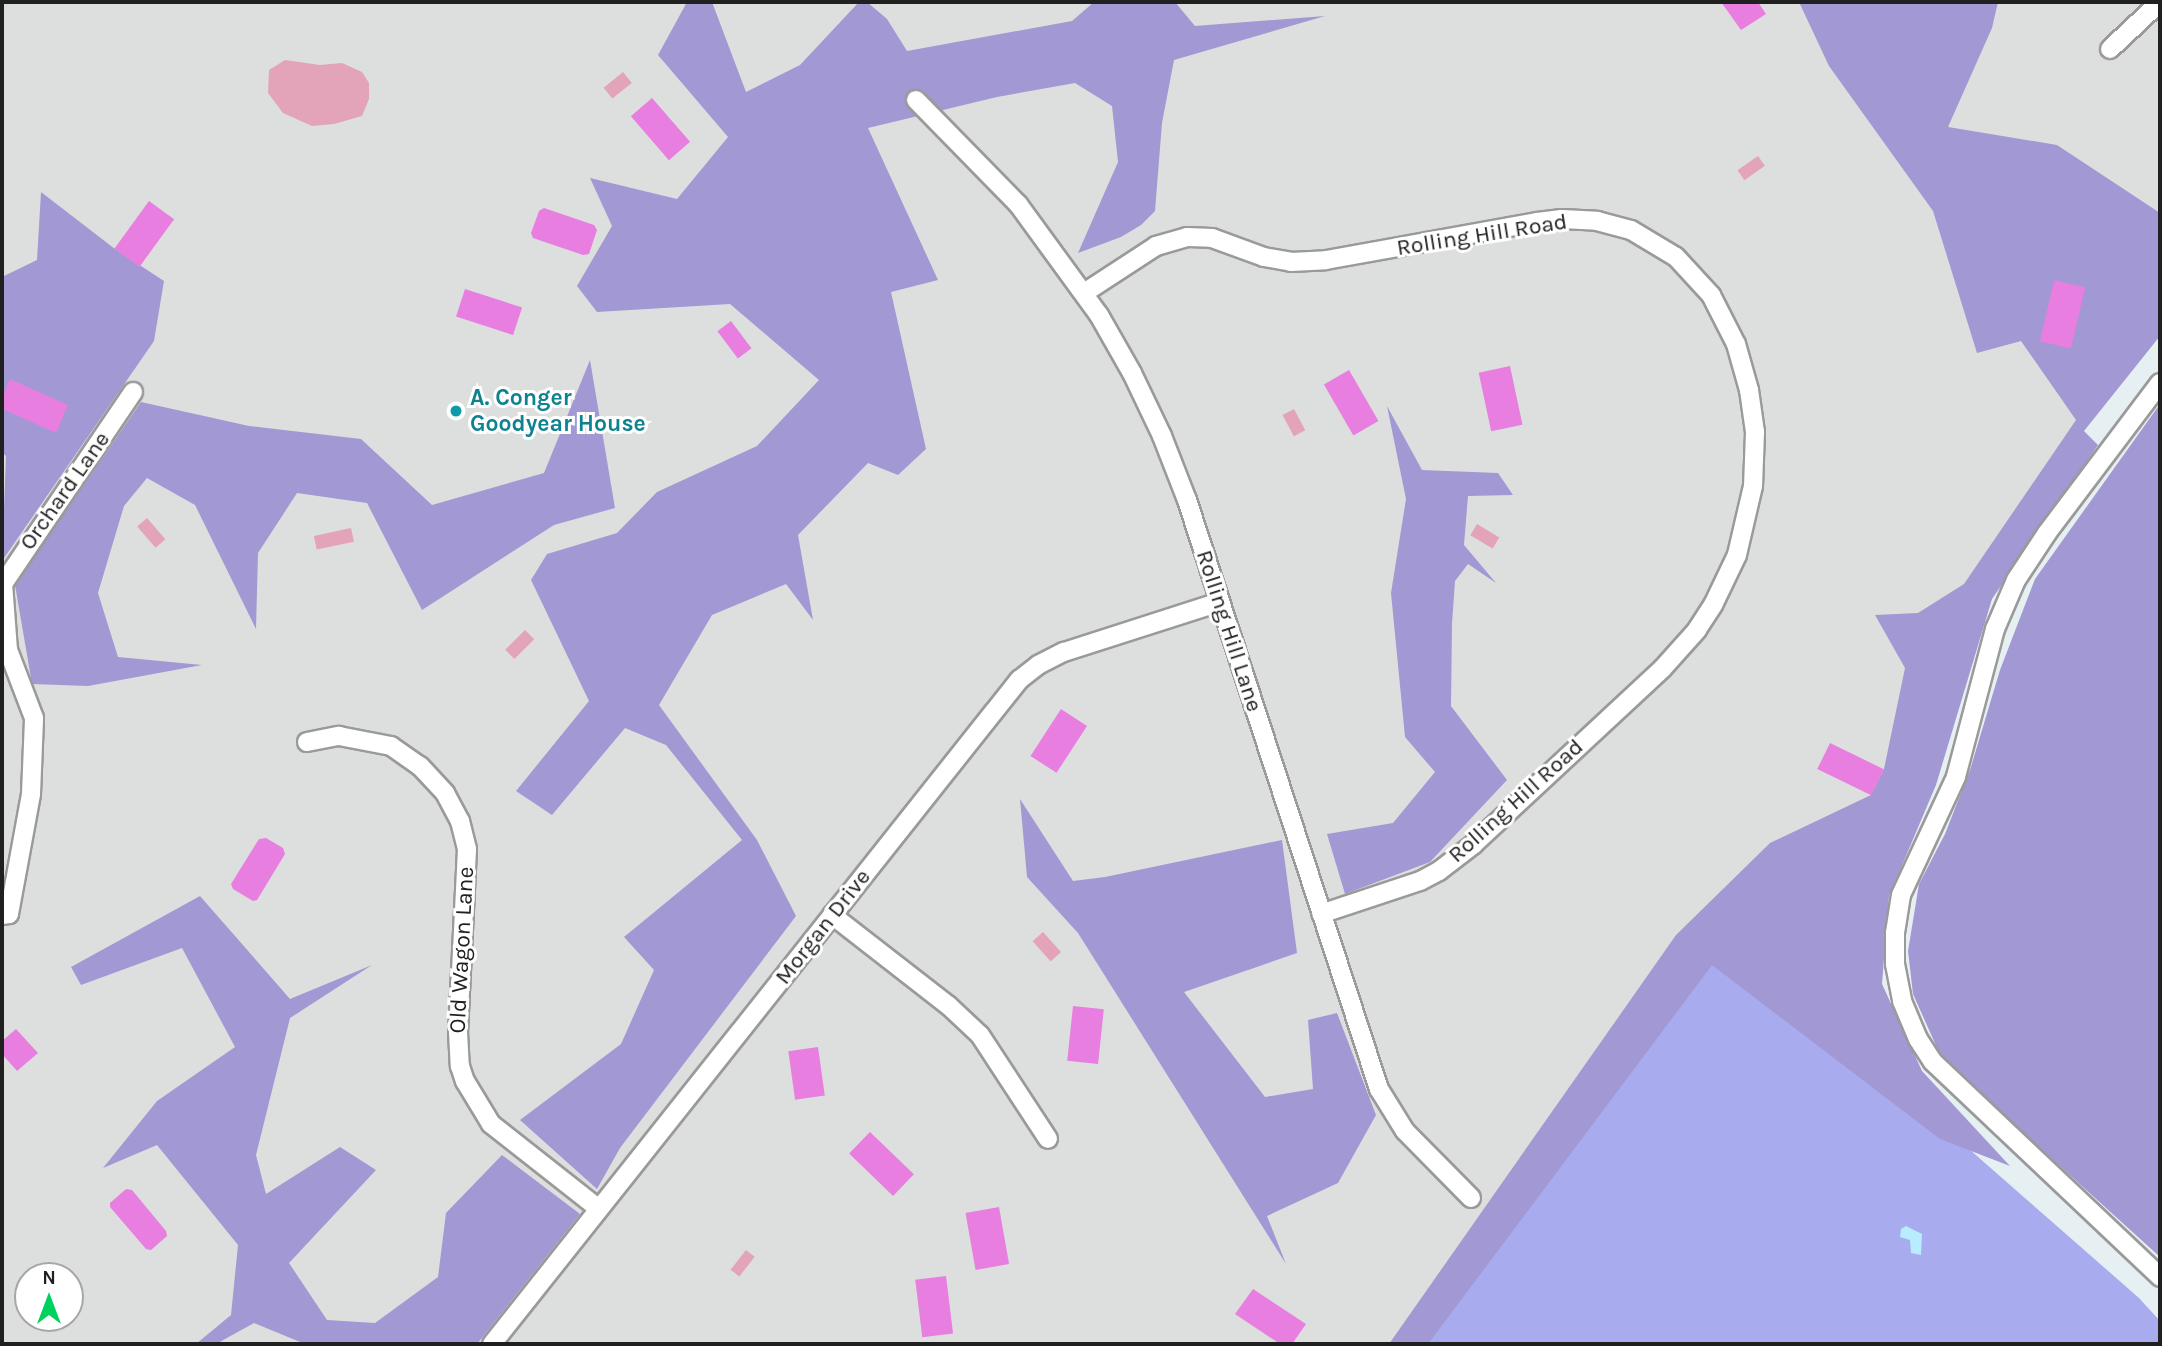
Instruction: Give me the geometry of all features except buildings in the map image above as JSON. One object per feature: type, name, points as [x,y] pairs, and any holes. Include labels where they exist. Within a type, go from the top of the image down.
[{"type":"street","points":[[2110,48],[2160,2]]},
{"type":"street","name":"Rolling Hill Lane","points":[[916,100],[1018,204],[1084,293],[1132,373],[1162,436],[1187,500],[1380,1089],[1405,1131],[1471,1198]]},
{"type":"street","name":"Rolling Hill Road","points":[[1084,293],[1156,246],[1187,237],[1212,238],[1264,257],[1291,262],[1326,260],[1537,222],[1562,219],[1597,221],[1631,230],[1656,242],[1683,262],[1711,295],[1736,345],[1749,390],[1755,432],[1753,486],[1737,555],[1713,605],[1697,630],[1661,669],[1474,844],[1439,871],[1420,881],[1321,914]]},
{"type":"street","points":[[2160,383],[2047,533],[2017,580],[1995,629],[1956,777],[1901,895],[1895,933],[1895,964],[1902,1001],[1918,1038],[1933,1062],[2160,1277]]},
{"type":"street","name":"Orchard Lane","points":[[2,915],[9,914],[31,794],[34,718],[8,650],[3,584],[133,391]]},
{"type":"street","name":"Morgan Drive","points":[[492,1344],[1019,680],[1038,665],[1064,652],[1220,602]]},
{"type":"street","name":"Old Wagon Lane","points":[[307,742],[339,736],[391,746],[420,766],[446,793],[464,832],[468,868],[458,1032],[460,1066],[473,1097],[491,1124],[599,1209]]},
{"type":"street","points":[[832,915],[949,1006],[980,1035],[1048,1139]]},
{"type":"shaded area","points":[[2,2],[2160,2],[2160,310],[1951,607],[1884,797],[1394,1344],[2,1344]]},
{"type":"shaded area","points":[[687,2],[712,2],[746,92],[800,65],[859,2],[867,2],[887,19],[907,51],[1072,21],[1094,2],[1175,2],[1195,26],[1325,16],[1174,60],[1162,123],[1155,211],[1141,225],[1121,237],[1078,253],[1118,162],[1112,106],[1075,83],[997,97],[868,128],[938,280],[891,292],[926,449],[898,475],[868,463],[798,535],[813,620],[786,584],[712,615],[659,705],[757,840],[796,916],[620,1148],[597,1189],[520,1120],[621,1044],[654,970],[624,937],[742,840],[666,745],[625,728],[552,815],[516,791],[589,701],[531,580],[547,554],[617,533],[657,492],[757,446],[819,380],[730,304],[597,312],[577,286],[612,226],[590,178],[677,199],[728,137],[658,55]]},
{"type":"shaded area","points":[[1721,2],[1758,2],[1766,14],[1741,30]]},
{"type":"shaded area","points":[[1799,2],[1998,2],[1992,28],[1948,127],[2057,145],[2160,213],[2160,336],[2084,431],[2098,445],[1992,599],[1936,785],[1889,896],[1882,984],[1922,1071],[2010,1166],[1940,1139],[1712,965],[1428,1344],[1389,1344],[1676,935],[1770,843],[1871,795],[1884,769],[1905,668],[1875,615],[1918,613],[1964,584],[2076,420],[2021,341],[1977,353],[1933,211],[1829,66]]},
{"type":"shaded area","points":[[285,60],[320,65],[342,63],[362,72],[369,83],[369,99],[362,116],[334,124],[312,126],[283,113],[268,93],[269,70]]},
{"type":"shaded area","points":[[623,72],[632,83],[612,99],[604,88]]},
{"type":"shaded area","points":[[652,98],[690,142],[669,160],[631,116]]},
{"type":"shaded area","points":[[1758,156],[1765,166],[1744,180],[1738,170]]},
{"type":"shaded area","points":[[41,192],[115,249],[164,281],[154,341],[2,561],[6,456],[2,452],[2,277],[37,260]]},
{"type":"shaded area","points":[[149,201],[174,219],[139,267],[114,249]]},
{"type":"shaded area","points":[[544,208],[594,225],[597,230],[589,254],[583,255],[533,238],[531,233],[539,211]]},
{"type":"shaded area","points":[[2054,280],[2085,287],[2071,349],[2040,341]]},
{"type":"shaded area","points":[[465,289],[522,308],[513,335],[456,317]]},
{"type":"shaded area","points":[[731,321],[751,348],[738,358],[717,331]]},
{"type":"shaded area","points":[[590,360],[615,508],[554,525],[422,610],[367,503],[297,493],[258,553],[256,629],[195,505],[147,478],[124,506],[98,593],[118,657],[202,665],[88,686],[32,684],[15,585],[141,402],[249,426],[361,439],[432,505],[544,473]]},
{"type":"shaded area","points":[[1510,366],[1522,425],[1491,431],[1479,373]]},
{"type":"shaded area","points":[[1349,370],[1378,421],[1353,436],[1324,384]]},
{"type":"shaded area","points":[[10,379],[68,405],[56,433],[2,409],[2,397]]},
{"type":"shaded area","points":[[2160,404],[2160,1257],[1942,1059],[1913,994],[1908,951],[1919,884],[1945,834],[1970,770],[2000,670],[2035,579]]},
{"type":"shaded area","points":[[1387,406],[1422,470],[1498,473],[1513,495],[1468,496],[1464,545],[1496,583],[1468,564],[1455,581],[1452,624],[1451,706],[1507,780],[1430,862],[1345,894],[1327,834],[1393,823],[1435,772],[1405,737],[1391,593],[1406,499]]},
{"type":"shaded area","points":[[1294,409],[1305,430],[1294,436],[1283,415]]},
{"type":"shaded area","points":[[147,518],[165,539],[156,548],[137,527]]},
{"type":"shaded area","points":[[1477,524],[1499,537],[1493,549],[1470,535]]},
{"type":"shaded area","points":[[351,528],[354,542],[317,550],[314,536]]},
{"type":"shaded area","points":[[525,630],[534,639],[514,659],[505,650]]},
{"type":"shaded area","points":[[1061,709],[1087,726],[1056,773],[1031,756]]},
{"type":"shaded area","points":[[1830,743],[1884,769],[1871,795],[1817,769]]},
{"type":"shaded area","points":[[1020,799],[1073,881],[1105,877],[1282,840],[1297,953],[1184,992],[1265,1097],[1313,1089],[1308,1020],[1337,1013],[1376,1115],[1338,1183],[1267,1216],[1286,1264],[1078,933],[1027,877]]},
{"type":"shaded area","points":[[266,838],[283,848],[285,854],[257,900],[253,901],[233,889],[231,884],[259,839]]},
{"type":"shaded area","points":[[200,896],[290,999],[372,965],[290,1018],[256,1155],[266,1194],[340,1147],[376,1170],[289,1263],[327,1320],[375,1323],[438,1277],[446,1213],[502,1155],[580,1214],[477,1344],[305,1344],[254,1323],[216,1344],[196,1344],[231,1315],[238,1245],[157,1145],[103,1168],[157,1101],[235,1047],[182,948],[81,985],[71,967]]},
{"type":"shaded area","points":[[1693,927],[1961,1142],[2139,1298],[2160,1321],[2160,1344],[1394,1344]]},
{"type":"shaded area","points":[[1043,932],[1061,952],[1051,961],[1033,941]]},
{"type":"shaded area","points":[[1073,1006],[1104,1009],[1098,1064],[1067,1061]]},
{"type":"shaded area","points":[[16,1029],[38,1053],[17,1071],[2,1054],[2,1041]]},
{"type":"shaded area","points":[[818,1047],[825,1096],[795,1100],[788,1051]]},
{"type":"shaded area","points":[[870,1132],[914,1174],[893,1196],[849,1154]]},
{"type":"shaded area","points":[[126,1189],[132,1190],[166,1231],[167,1236],[151,1250],[146,1249],[110,1207],[110,1203]]},
{"type":"shaded area","points":[[999,1207],[1009,1264],[976,1270],[966,1213]]},
{"type":"shaded area","points":[[746,1250],[755,1257],[739,1276],[731,1270]]},
{"type":"shaded area","points":[[946,1276],[953,1334],[922,1337],[915,1280]]},
{"type":"shaded area","points":[[1253,1289],[1306,1324],[1292,1344],[1280,1344],[1235,1314]]},
{"type":"sand","points":[[1906,1226],[1922,1234],[1921,1255],[1911,1253],[1910,1240],[1900,1237],[1901,1229]]},
{"type":"place","name":"A. Conger Goodyear House","points":[[456,411]]}]
